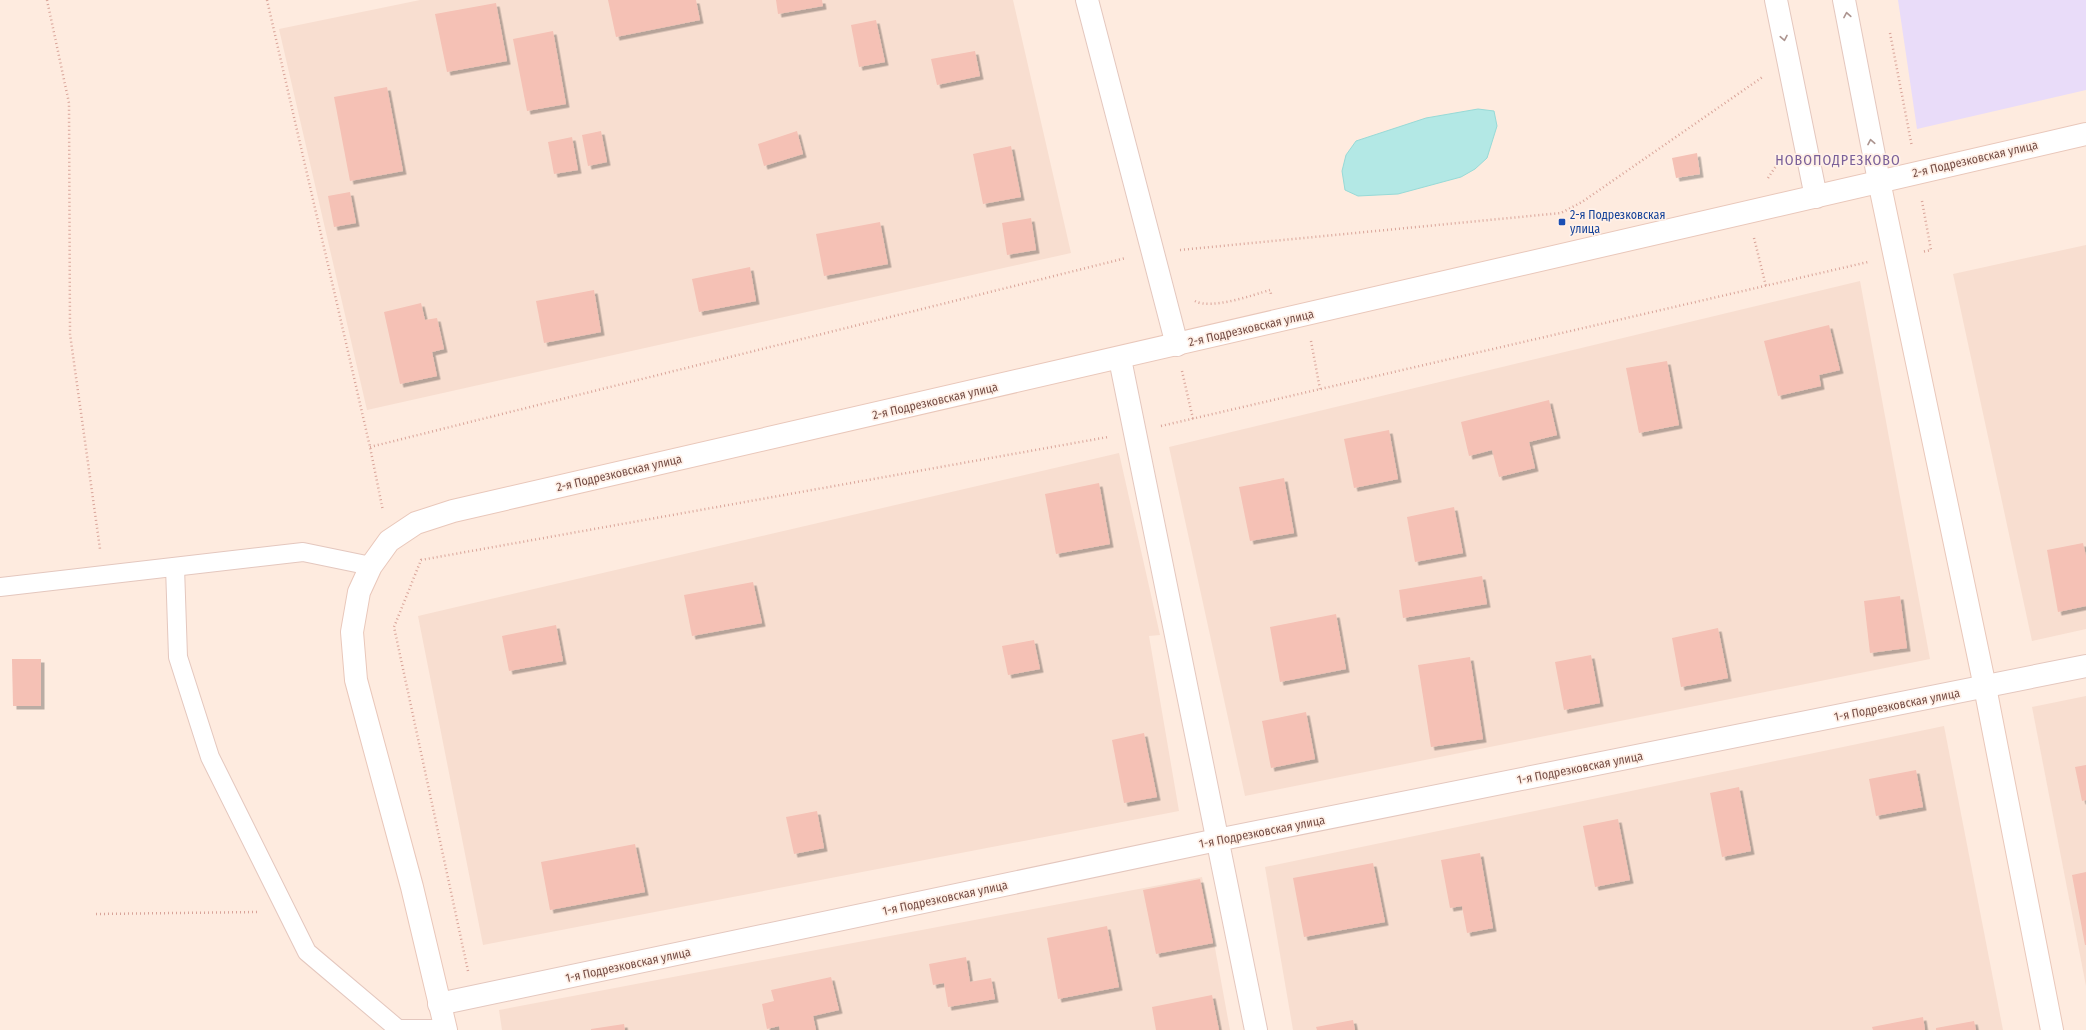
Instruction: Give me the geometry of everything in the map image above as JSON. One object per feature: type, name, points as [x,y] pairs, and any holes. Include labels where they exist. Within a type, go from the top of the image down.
[{"type":"street","points":[[1087,0],[1177,345]]},
{"type":"street","points":[[1776,0],[1816,197]]},
{"type":"street","points":[[1844,0],[1879,181],[1985,687],[2052,1030]]},
{"type":"street","name":"2-я Подрезковская улица","points":[[389,541],[416,523],[453,511],[1120,359],[2086,134]]},
{"type":"street","points":[[1120,359],[1256,1030]]},
{"type":"street","points":[[389,541],[371,566],[359,592],[352,632],[356,680],[412,887],[446,1030]]},
{"type":"street","name":"1-я Подрезковская улица","points":[[439,1004],[1217,840],[2086,666]]},
{"type":"lane","points":[[0,587],[303,552],[371,566]]},
{"type":"lane","points":[[175,567],[178,657],[210,757],[307,952],[398,1029],[446,1030]]},
{"type":"path","points":[[47,0],[69,103],[70,334],[103,575]]},
{"type":"path","points":[[267,0],[370,447],[389,541]]},
{"type":"path","points":[[1890,33],[1913,151]]},
{"type":"path","points":[[1763,69],[1766,83]]},
{"type":"path","points":[[370,447],[1116,260],[1152,253],[1561,213],[1582,202],[1765,76]]},
{"type":"path","points":[[1763,182],[1776,166],[1779,154]]},
{"type":"path","points":[[1918,252],[1931,250],[1921,194]]},
{"type":"path","points":[[1754,235],[1766,286]]},
{"type":"path","points":[[474,997],[394,628],[422,560],[1136,432],[1874,261]]},
{"type":"path","points":[[1191,298],[1200,304],[1213,304],[1270,290],[1273,300]]},
{"type":"path","points":[[1309,334],[1320,389]]},
{"type":"path","points":[[1177,345],[1193,419]]},
{"type":"path","points":[[96,914],[287,912]]},
{"type":"shaded area","points":[[420,0],[1013,0],[1071,253],[367,410],[279,29]]},
{"type":"shaded area","points":[[1898,0],[2086,0],[2086,90],[1917,129]]},
{"type":"shaded area","points":[[2086,245],[2086,629],[2032,641],[1953,274]]},
{"type":"shaded area","points":[[1860,281],[1930,659],[1245,796],[1169,447]]},
{"type":"shaded area","points":[[1119,453],[1160,635],[1149,636],[1179,811],[483,945],[418,616]]},
{"type":"shaded area","points":[[2086,696],[2086,986],[2032,707]]},
{"type":"shaded area","points":[[1944,726],[2003,1030],[1293,1030],[1265,867]]},
{"type":"shaded area","points":[[1202,877],[1230,1030],[502,1030],[499,1010]]},
{"type":"water","points":[[1478,109],[1494,111],[1497,126],[1487,158],[1475,169],[1461,177],[1398,194],[1358,196],[1345,190],[1342,171],[1346,155],[1356,141],[1426,118]]},
{"type":"building","points":[[608,0],[696,0],[700,20],[616,37]]},
{"type":"building","points":[[776,0],[822,0],[823,6],[778,14]]},
{"type":"building","points":[[496,3],[507,61],[447,72],[435,14]]},
{"type":"building","points":[[876,20],[885,62],[859,67],[851,25]]},
{"type":"building","points":[[553,31],[566,104],[527,111],[513,39]]},
{"type":"building","points":[[975,51],[980,76],[937,85],[931,59]]},
{"type":"building","points":[[387,87],[403,171],[350,181],[334,97]]},
{"type":"building","points":[[601,131],[607,162],[588,166],[582,135]]},
{"type":"building","points":[[797,131],[803,154],[764,166],[758,144]]},
{"type":"building","points":[[572,137],[578,170],[554,174],[548,142]]},
{"type":"building","points":[[1011,146],[1021,197],[983,204],[973,154]]},
{"type":"building","points":[[1697,153],[1700,174],[1676,178],[1672,158]]},
{"type":"building","points":[[350,192],[356,223],[334,227],[328,196]]},
{"type":"building","points":[[1031,218],[1036,250],[1007,255],[1002,223]]},
{"type":"building","points":[[880,222],[888,264],[824,276],[816,234]]},
{"type":"building","points":[[750,267],[756,301],[699,312],[692,279]]},
{"type":"building","points":[[594,290],[601,332],[544,343],[536,301]]},
{"type":"building","points":[[421,303],[425,320],[437,318],[444,349],[432,352],[437,376],[400,384],[384,312]]},
{"type":"building","points":[[1829,325],[1840,370],[1819,375],[1821,386],[1778,396],[1764,341]]},
{"type":"building","points":[[1667,361],[1679,425],[1639,433],[1626,368]]},
{"type":"building","points":[[1549,400],[1557,435],[1529,442],[1535,468],[1499,477],[1492,450],[1469,456],[1461,422]]},
{"type":"building","points":[[1389,430],[1398,479],[1354,488],[1344,439]]},
{"type":"building","points":[[1284,478],[1294,533],[1250,541],[1239,487]]},
{"type":"building","points":[[1099,483],[1110,544],[1056,554],[1045,494]]},
{"type":"building","points":[[1454,507],[1463,553],[1415,562],[1407,517]]},
{"type":"building","points":[[2083,543],[2086,556],[2086,606],[2058,612],[2047,550]]},
{"type":"building","points":[[1482,576],[1487,604],[1403,618],[1399,590]]},
{"type":"building","points":[[753,582],[762,623],[692,636],[684,595]]},
{"type":"building","points":[[1900,596],[1907,648],[1870,653],[1864,601]]},
{"type":"building","points":[[1336,614],[1346,669],[1280,682],[1270,627]]},
{"type":"building","points":[[556,625],[563,661],[509,671],[502,636]]},
{"type":"building","points":[[1718,628],[1728,678],[1681,687],[1672,638]]},
{"type":"building","points":[[1034,640],[1040,669],[1008,675],[1002,646]]},
{"type":"building","points":[[1591,655],[1600,703],[1564,710],[1555,662]]},
{"type":"building","points":[[1470,657],[1483,739],[1431,747],[1418,665]]},
{"type":"building","points":[[12,659],[41,659],[41,706],[13,706]]},
{"type":"building","points":[[1306,712],[1315,759],[1271,768],[1262,721]]},
{"type":"building","points":[[1144,733],[1157,797],[1124,803],[1112,740]]},
{"type":"building","points":[[2086,765],[2086,800],[2082,801],[2075,767]]},
{"type":"building","points":[[1916,770],[1923,807],[1876,816],[1869,779]]},
{"type":"building","points":[[1739,787],[1751,851],[1722,857],[1710,793]]},
{"type":"building","points":[[817,811],[824,848],[794,854],[786,817]]},
{"type":"building","points":[[1618,819],[1630,880],[1595,887],[1583,826]]},
{"type":"building","points":[[635,844],[645,892],[550,910],[541,862]]},
{"type":"building","points":[[1480,853],[1493,928],[1467,933],[1462,906],[1450,908],[1441,860]]},
{"type":"building","points":[[1373,863],[1385,922],[1304,937],[1293,878]]},
{"type":"building","points":[[2086,872],[2086,945],[2085,945],[2072,875]]},
{"type":"building","points":[[1200,879],[1213,943],[1156,954],[1143,890]]},
{"type":"building","points":[[1107,926],[1119,987],[1058,999],[1047,938]]},
{"type":"building","points":[[966,957],[970,982],[991,978],[995,999],[948,1007],[944,983],[933,985],[929,964]]},
{"type":"building","points":[[831,977],[839,1010],[813,1016],[816,1030],[780,1030],[779,1026],[767,1029],[762,1004],[774,1001],[771,990]]},
{"type":"building","points":[[1212,995],[1219,1030],[1156,1030],[1152,1007]]},
{"type":"building","points":[[1923,1017],[1925,1030],[1873,1030],[1872,1027]]},
{"type":"building","points":[[1353,1020],[1355,1030],[1317,1030],[1316,1027]]},
{"type":"building","points":[[1974,1021],[1976,1030],[1936,1030],[1936,1028]]},
{"type":"building","points":[[624,1024],[625,1030],[591,1030],[591,1029]]},
{"type":"place","name":"2-я Подрезковская улица","points":[[1562,222]]},
{"type":"district","name":"НОВОПОДРЕЗКОВО","points":[[1838,160]]}]
